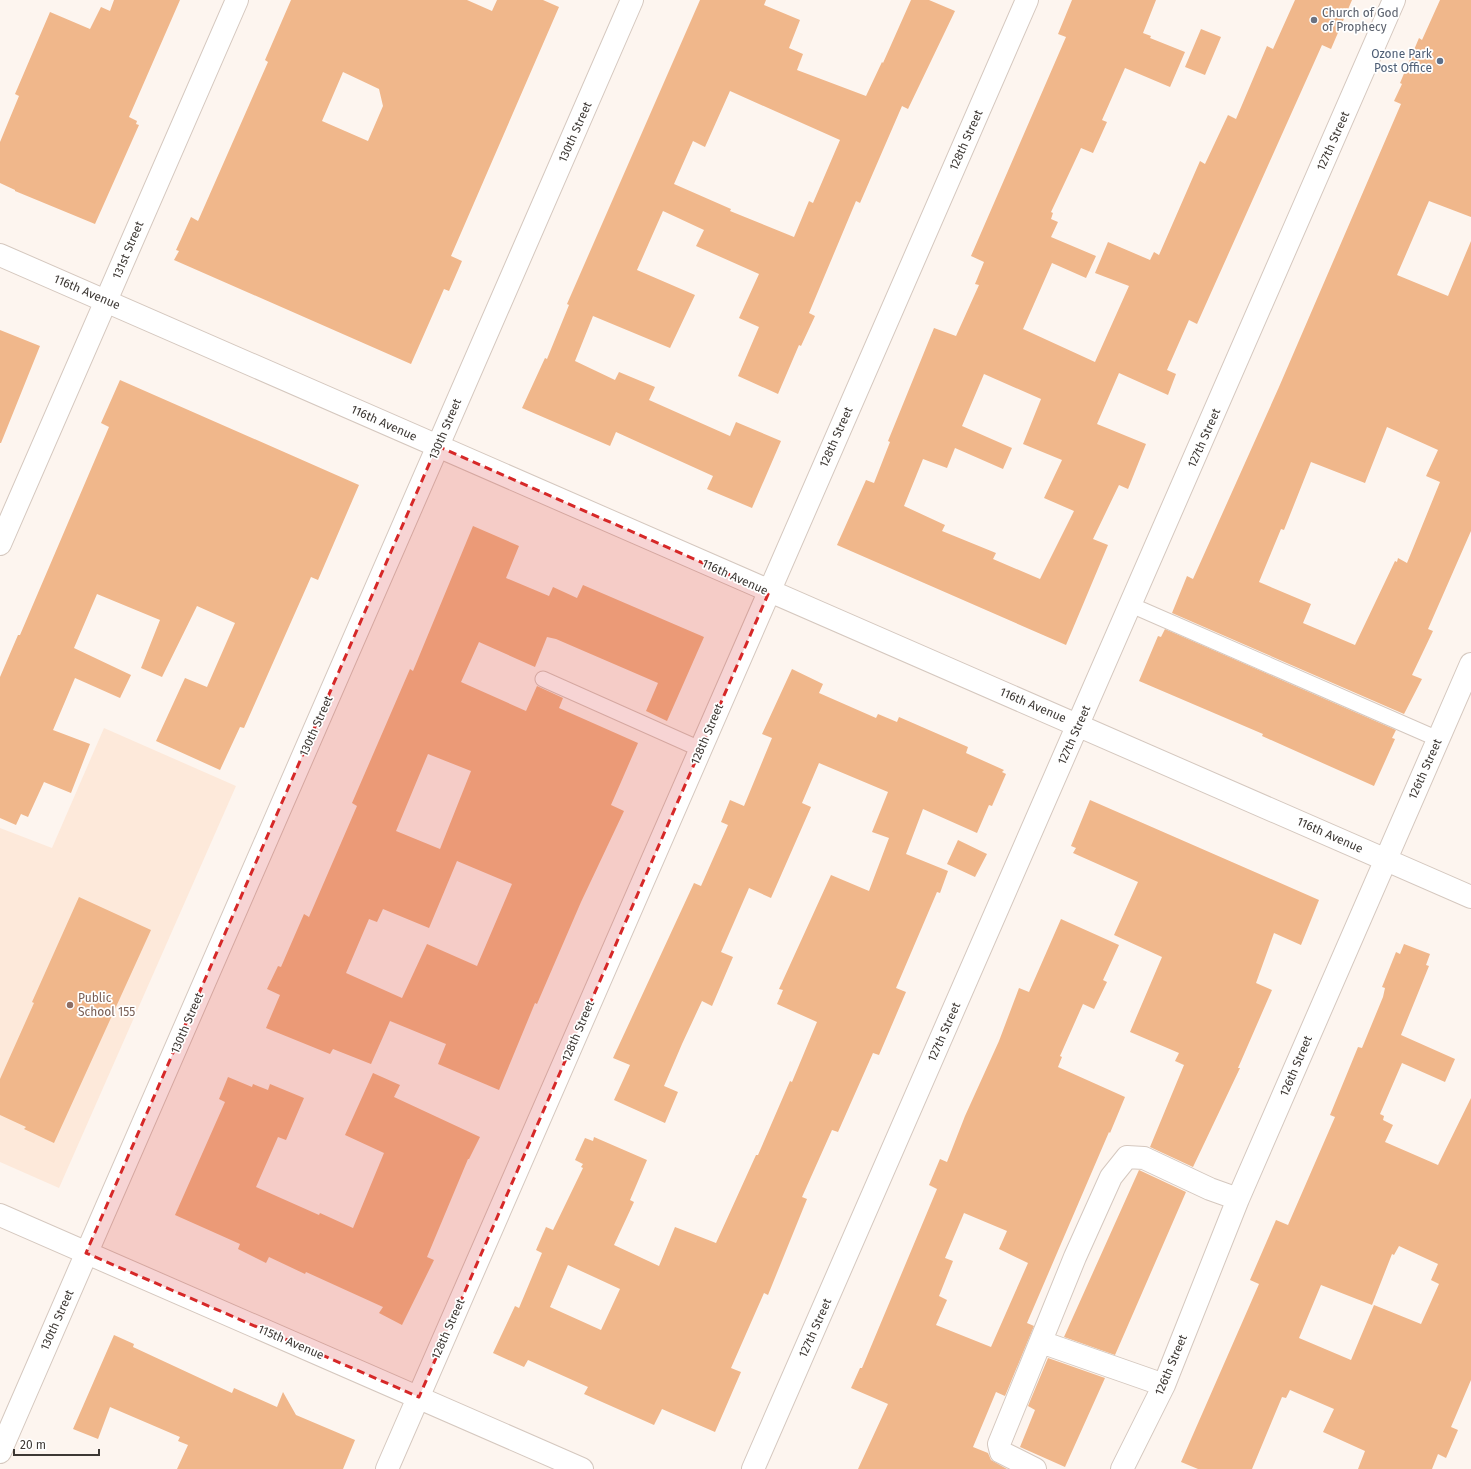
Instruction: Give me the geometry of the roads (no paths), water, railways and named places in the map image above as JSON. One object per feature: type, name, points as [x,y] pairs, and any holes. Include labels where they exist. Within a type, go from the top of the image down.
[{"type":"street","name":"131st Street","points":[[0,544],[237,0]]},
{"type":"street","name":"130th Street","points":[[0,1452],[632,0]]},
{"type":"street","name":"128th Street","points":[[387,1469],[1027,0]]},
{"type":"street","name":"127th Street","points":[[753,1469],[1394,0]]},
{"type":"street","name":"116th Avenue","points":[[0,255],[769,592],[1471,897]]},
{"type":"street","name":"126th Street","points":[[1122,1469],[1164,1385],[1238,1198],[1471,664]]},
{"type":"street","points":[[1035,1469],[1001,1452],[999,1444],[1075,1257],[1111,1177],[1127,1157],[1144,1158],[1210,1189],[1238,1198]]},
{"type":"street","name":"115th Avenue","points":[[0,1216],[582,1469]]},
{"type":"street","points":[[1041,1342],[1164,1385]]},
{"type":"lane","points":[[1131,605],[1438,739]]},
{"type":"lane","points":[[543,680],[700,750]]},
{"type":"place","name":"Church of God of Prophecy","points":[[1314,20]]},
{"type":"place","name":"Ozone Park Post Office","points":[[1440,61]]},
{"type":"place","name":"Public School 155","points":[[70,1005]]}]
